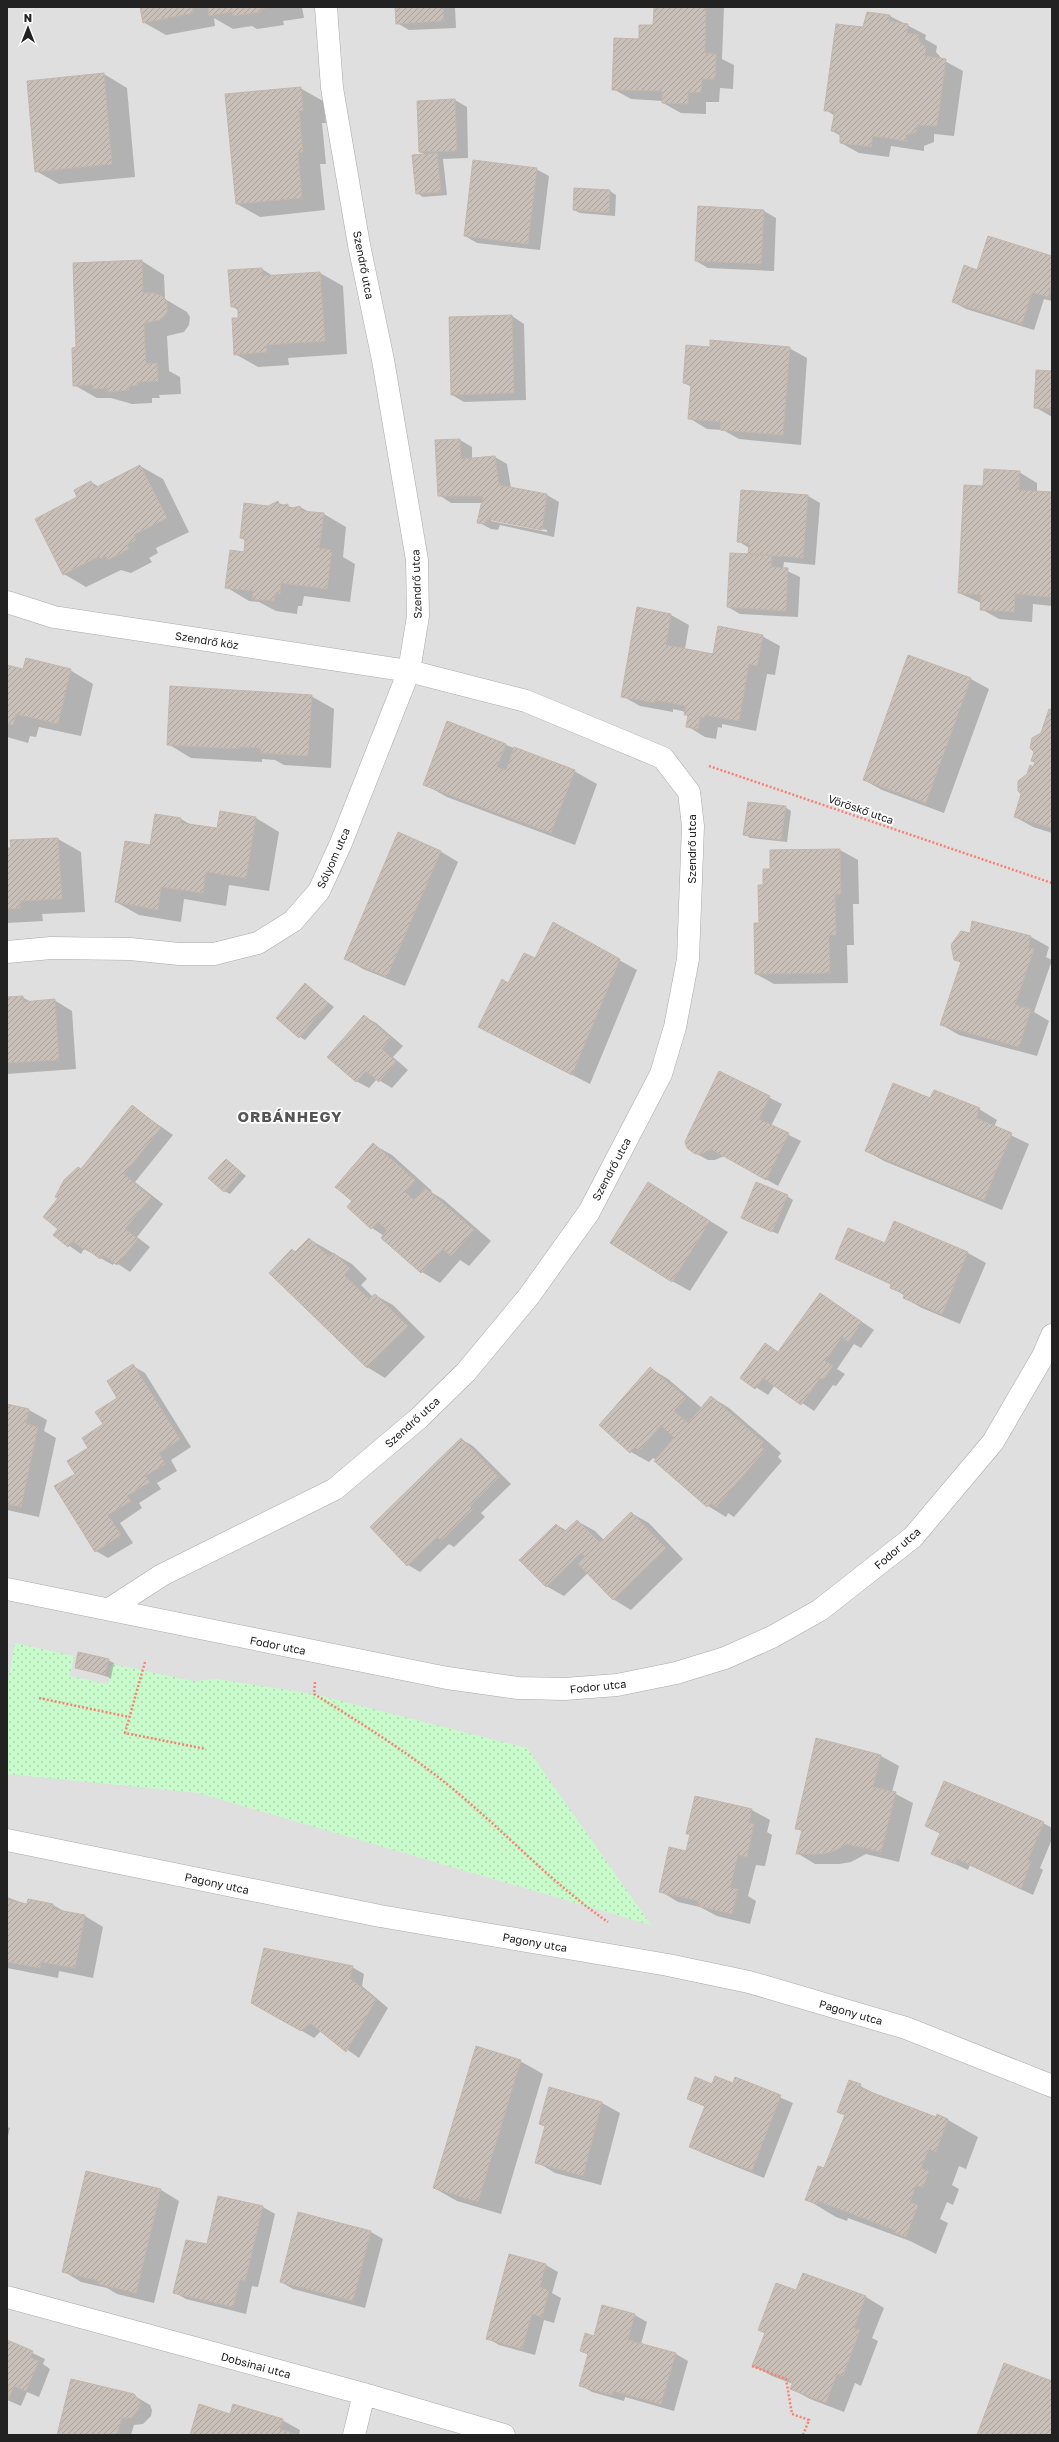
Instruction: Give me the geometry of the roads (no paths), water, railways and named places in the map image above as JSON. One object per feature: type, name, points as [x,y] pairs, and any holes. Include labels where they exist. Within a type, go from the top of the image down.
[{"type":"street","name":"Szendrő utca","points":[[111,1608],[162,1575],[341,1484],[419,1418],[466,1372],[529,1296],[589,1212],[661,1074],[675,1028],[688,959],[693,826],[689,792],[663,758],[526,701],[409,671],[418,616],[417,560],[332,88],[326,7]]},
{"type":"street","name":"Szendrő köz","points":[[7,602],[54,617],[409,671]]},
{"type":"street","name":"Sólyom utca","points":[[7,952],[51,948],[130,949],[179,954],[214,954],[258,943],[293,921],[319,891],[341,843],[409,671]]},
{"type":"street","name":"Fodor utca","points":[[7,1589],[111,1608],[289,1647],[447,1678],[518,1688],[565,1689],[617,1685],[676,1673],[732,1655],[772,1638],[820,1610],[913,1537],[993,1442],[1043,1356],[1052,1335]]},
{"type":"street","name":"Pagony utca","points":[[7,1840],[380,1916],[668,1965],[749,1982],[906,2028],[1052,2086]]},
{"type":"street","name":"Dobsinai utca","points":[[7,2297],[364,2394],[504,2435]]},
{"type":"street","points":[[354,2435],[364,2394]]},
{"type":"district","name":"ORBÁNHEGY","points":[[290,1116]]}]
